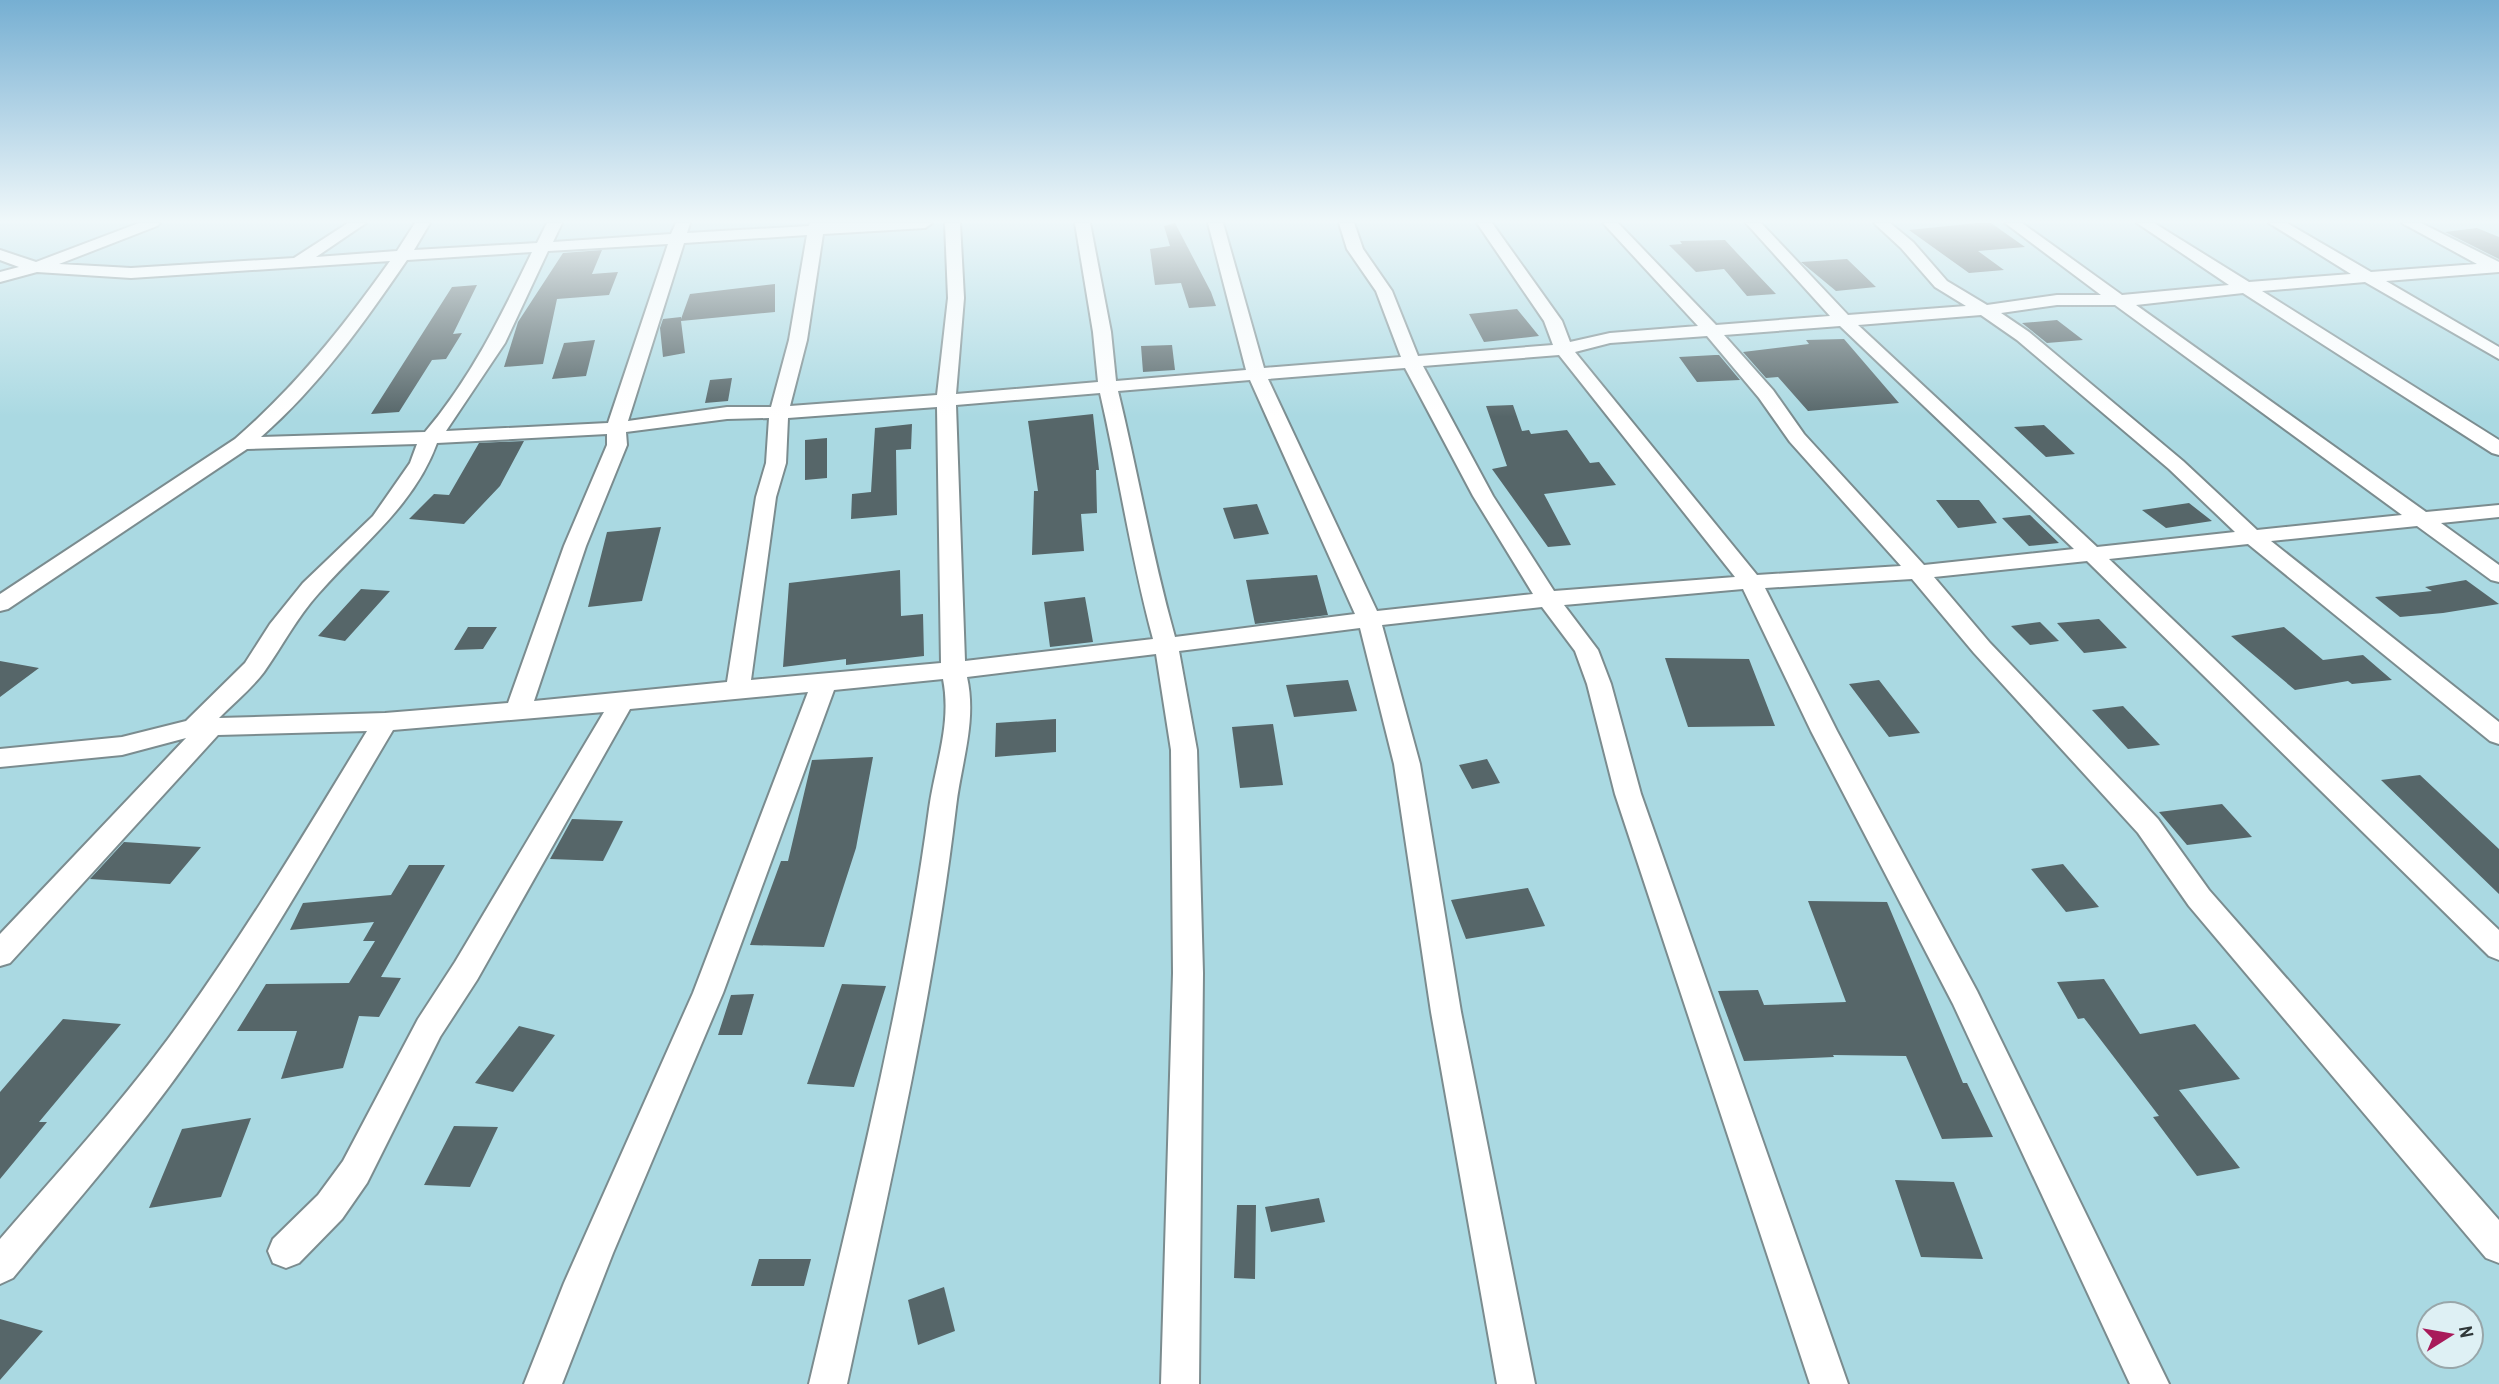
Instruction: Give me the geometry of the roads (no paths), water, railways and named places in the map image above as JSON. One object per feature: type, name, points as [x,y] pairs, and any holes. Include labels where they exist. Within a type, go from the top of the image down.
[{"type":"street","points":[[0,604],[242,443],[277,414],[305,384],[380,288]]},
{"type":"street","points":[[0,954],[254,668],[278,629],[312,588],[380,520],[420,463],[429,439],[451,413],[489,354],[522,288]]},
{"type":"street","points":[[518,710],[575,546],[617,445],[616,428],[660,288]]},
{"type":"street","points":[[738,689],[766,497],[776,463],[779,412],[798,340],[807,288]]},
{"type":"street","points":[[828,1384],[911,1010],[932,895],[949,760],[958,730],[959,703],[953,669],[946,401],[955,288]]},
{"type":"street","points":[[1094,288],[1102,332],[1107,385],[1131,485],[1146,572],[1166,645],[1184,750],[1188,857],[1180,1384]]},
{"type":"street","points":[[1233,288],[1256,373],[1369,619],[1407,764],[1446,1012],[1516,1384]]},
{"type":"street","points":[[1382,288],[1411,361],[1483,496],[1548,599],[1586,650],[1599,684],[1632,807],[1829,1384]]},
{"type":"street","points":[[1530,288],[1553,321],[1564,349],[1751,582],[1824,731],[1966,1000],[2150,1384]]},
{"type":"street","points":[[1672,288],[1766,394],[1797,438],[1919,572],[1982,648],[2148,827],[2199,898],[2499,1246]]},
{"type":"street","points":[[1812,288],[2499,948]]},
{"type":"street","points":[[1947,288],[2023,336],[2116,414],[2252,536],[2499,735]]},
{"type":"street","points":[[2101,288],[2499,575]]},
{"type":"street","points":[[2245,288],[2499,449]]},
{"type":"street","points":[[242,443],[512,436],[616,428],[727,413],[946,401],[1107,385],[1564,349],[1610,338],[1843,318],[1984,310],[2057,300],[2118,300],[2208,294],[2250,288]]},
{"type":"street","points":[[2386,288],[2499,354]]},
{"type":"street","points":[[0,758],[122,746],[203,727],[385,722],[824,683],[1548,599],[1751,582],[1919,572],[2499,511]]},
{"type":"street","points":[[543,1384],[567,1318],[691,1033],[824,683]]},
{"type":"street","points":[[286,1251],[330,1207],[355,1171],[429,1028],[466,971],[622,702]]},
{"type":"street","points":[[0,1266],[134,1109],[199,1020],[262,926],[385,722]]}]
